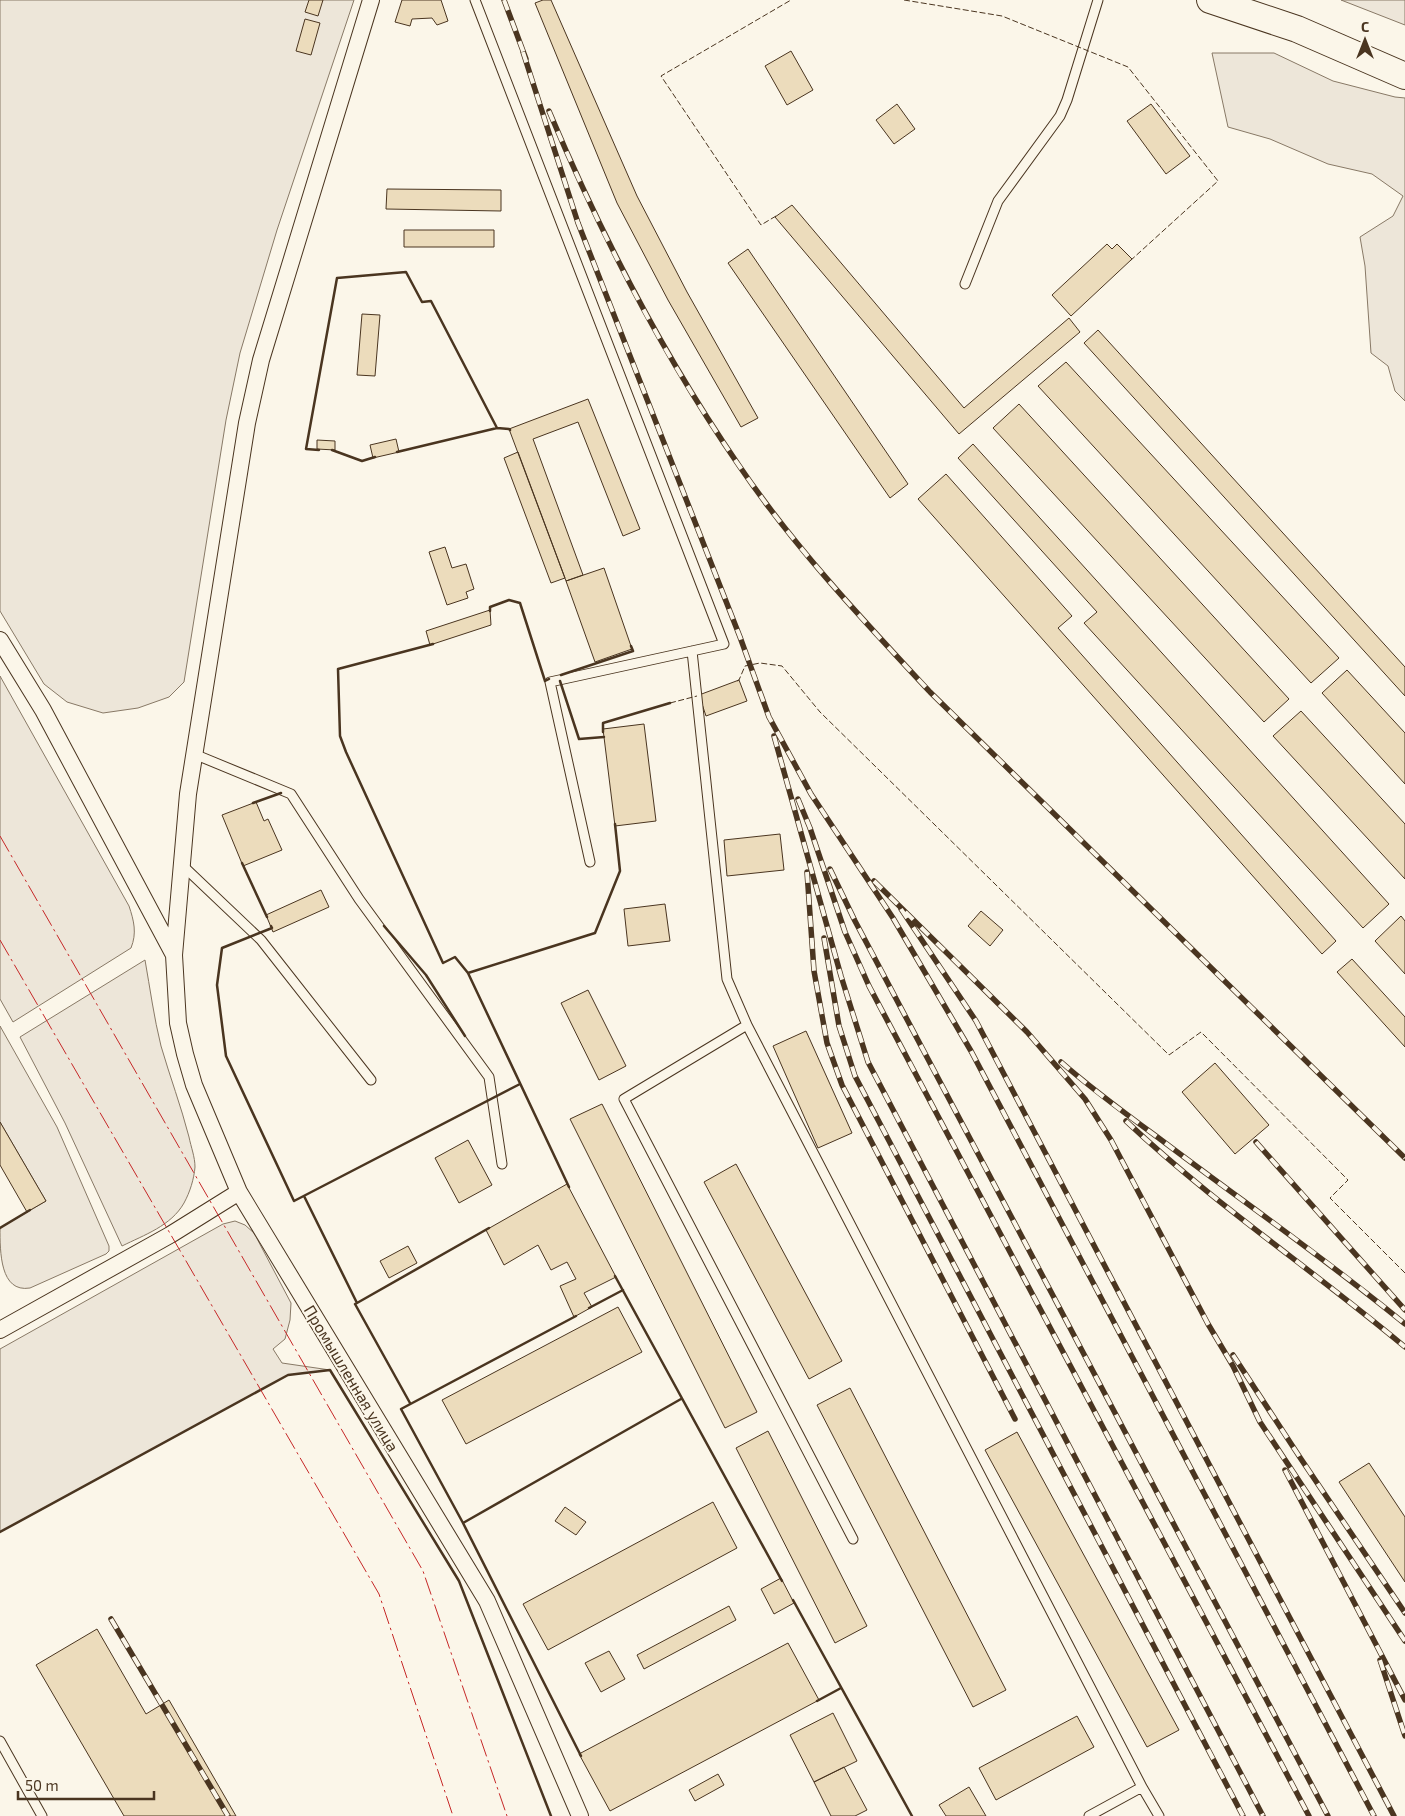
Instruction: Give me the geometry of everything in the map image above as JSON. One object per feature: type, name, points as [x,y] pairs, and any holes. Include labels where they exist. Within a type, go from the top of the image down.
[{"type":"main road","points":[[1210,0],[1298,29],[1405,76]]},
{"type":"street","name":"Промышленная улица","points":[[371,0],[261,360],[247,423],[194,754],[181,864],[174,955],[178,1022],[194,1085],[240,1192],[487,1601],[580,1816]]},
{"type":"street","points":[[0,640],[43,710],[174,955]]},
{"type":"street","points":[[0,1330],[170,1235],[240,1192]]},
{"type":"lane","points":[[476,0],[724,644],[550,682],[590,862]]},
{"type":"lane","points":[[965,284],[998,201],[1060,116],[1067,100],[1098,0]]},
{"type":"lane","points":[[692,651],[727,979],[747,1025],[1142,1787],[1159,1816]]},
{"type":"lane","points":[[194,754],[291,794],[359,899],[489,1077],[502,1164]]},
{"type":"lane","points":[[181,864],[260,940],[371,1080]]},
{"type":"lane","points":[[747,1025],[624,1099],[853,1539]]},
{"type":"lane","points":[[0,1741],[42,1816]]},
{"type":"lane","points":[[1090,1816],[1142,1787]]},
{"type":"shaded area","points":[[0,0],[354,0],[277,230],[240,353],[226,420],[184,682],[169,697],[138,708],[103,713],[67,702],[44,684],[0,611]]},
{"type":"shaded area","points":[[1341,0],[1405,0],[1405,25]]},
{"type":"shaded area","points":[[1212,53],[1274,53],[1333,81],[1405,98],[1405,401],[1395,391],[1388,366],[1371,353],[1365,266],[1360,237],[1393,216],[1403,196],[1372,174],[1328,164],[1270,139],[1228,127]]},
{"type":"shaded area","points":[[0,676],[129,906],[134,932],[131,948],[13,1022],[0,999]]},
{"type":"shaded area","points":[[145,960],[161,1046],[186,1125],[195,1167],[190,1190],[179,1211],[156,1229],[122,1246],[65,1123],[20,1037]]},
{"type":"shaded area","points":[[0,1026],[57,1127],[109,1246],[109,1251],[106,1254],[30,1288],[20,1288],[7,1278],[0,1248],[0,1228],[46,1201],[0,1122]]},
{"type":"shaded area","points":[[235,1221],[245,1225],[254,1233],[291,1303],[290,1320],[285,1339],[273,1349],[282,1363],[330,1370],[288,1375],[0,1532],[0,1349],[223,1224]]},
{"type":"building","points":[[309,0],[323,0],[318,16],[305,12]]},
{"type":"building","points":[[402,0],[441,0],[448,21],[437,25],[432,18],[412,19],[410,26],[395,22]]},
{"type":"building","points":[[551,0],[637,196],[687,292],[758,418],[741,427],[668,300],[617,203],[535,3]]},
{"type":"building","points":[[305,19],[320,23],[311,55],[296,51]]},
{"type":"building","points":[[791,51],[813,90],[787,105],[765,66]]},
{"type":"building","points":[[897,104],[915,129],[894,144],[876,120]]},
{"type":"building","points":[[1151,104],[1190,156],[1166,174],[1127,121]]},
{"type":"building","points":[[387,189],[501,190],[501,211],[386,209]]},
{"type":"building","points":[[792,205],[964,408],[1069,318],[1080,332],[959,434],[775,217]]},
{"type":"building","points":[[404,230],[494,230],[494,247],[404,247]]},
{"type":"building","points":[[1107,244],[1112,249],[1117,244],[1132,259],[1071,316],[1052,295]]},
{"type":"building","points":[[748,249],[908,484],[890,498],[728,263]]},
{"type":"building","points":[[362,314],[380,315],[375,376],[357,375]]},
{"type":"building","points":[[1098,330],[1405,667],[1405,696],[1084,343]]},
{"type":"building","points":[[1066,362],[1339,658],[1311,683],[1038,386]]},
{"type":"building","points":[[588,399],[640,529],[623,536],[578,422],[533,439],[583,575],[566,581],[509,429]]},
{"type":"building","points":[[1019,404],[1289,699],[1264,722],[993,428]]},
{"type":"building","points":[[396,439],[399,452],[373,458],[370,445]]},
{"type":"building","points":[[317,440],[335,441],[335,450],[317,449]]},
{"type":"building","points":[[973,444],[1389,904],[1363,928],[1084,623],[1097,612],[958,458]]},
{"type":"building","points":[[518,452],[565,578],[551,583],[504,458]]},
{"type":"building","points":[[946,474],[1072,616],[1058,628],[1336,941],[1322,954],[918,499]]},
{"type":"building","points":[[445,547],[452,568],[466,564],[474,589],[466,592],[468,598],[447,605],[429,552]]},
{"type":"building","points":[[604,568],[632,649],[595,662],[566,581]]},
{"type":"building","points":[[490,610],[491,625],[430,645],[426,631]]},
{"type":"building","points":[[1347,670],[1405,733],[1405,784],[1322,693]]},
{"type":"building","points":[[739,680],[747,701],[706,716],[699,695]]},
{"type":"building","points":[[1301,711],[1405,824],[1405,879],[1273,736]]},
{"type":"building","points":[[644,724],[656,821],[615,826],[603,729]]},
{"type":"building","points":[[256,802],[264,821],[268,819],[282,850],[243,866],[222,815]]},
{"type":"building","points":[[780,834],[784,870],[727,876],[724,840]]},
{"type":"building","points":[[321,890],[329,907],[273,932],[266,915]]},
{"type":"building","points":[[665,904],[670,941],[628,946],[624,909]]},
{"type":"building","points":[[981,911],[1003,930],[990,946],[968,926]]},
{"type":"building","points":[[1401,916],[1405,921],[1405,974],[1375,941]]},
{"type":"building","points":[[1352,959],[1405,1017],[1405,1047],[1337,972]]},
{"type":"building","points":[[588,990],[626,1066],[599,1080],[561,1003]]},
{"type":"building","points":[[806,1031],[852,1133],[818,1148],[773,1046]]},
{"type":"building","points":[[1215,1063],[1269,1125],[1235,1154],[1182,1092]]},
{"type":"building","points":[[602,1104],[757,1412],[725,1428],[570,1119]]},
{"type":"building","points":[[0,1122],[46,1201],[27,1212],[0,1165]]},
{"type":"building","points":[[468,1140],[492,1185],[459,1203],[435,1158]]},
{"type":"building","points":[[736,1164],[842,1361],[809,1379],[704,1182]]},
{"type":"building","points":[[567,1184],[616,1277],[584,1293],[592,1307],[574,1317],[560,1286],[576,1279],[567,1262],[551,1270],[538,1245],[504,1265],[486,1230]]},
{"type":"building","points":[[408,1246],[417,1263],[389,1278],[380,1261]]},
{"type":"building","points":[[618,1307],[642,1352],[466,1444],[442,1400]]},
{"type":"building","points":[[850,1388],[1006,1690],[973,1707],[817,1405]]},
{"type":"building","points":[[768,1431],[867,1626],[835,1643],[736,1448]]},
{"type":"building","points":[[1017,1432],[1179,1730],[1147,1747],[985,1450]]},
{"type":"building","points":[[1369,1463],[1405,1517],[1405,1582],[1339,1482]]},
{"type":"building","points":[[713,1502],[737,1548],[548,1650],[523,1604]]},
{"type":"building","points":[[565,1507],[586,1522],[576,1535],[555,1521]]},
{"type":"building","points":[[781,1578],[794,1603],[774,1614],[761,1589]]},
{"type":"building","points":[[729,1606],[736,1620],[644,1669],[637,1655]]},
{"type":"building","points":[[97,1629],[146,1714],[169,1700],[236,1816],[124,1816],[36,1665]]},
{"type":"building","points":[[788,1643],[819,1700],[610,1811],[579,1754]]},
{"type":"building","points":[[609,1651],[625,1679],[601,1692],[585,1663]]},
{"type":"building","points":[[833,1713],[857,1761],[814,1782],[790,1735]]},
{"type":"building","points":[[1077,1716],[1094,1747],[996,1800],[979,1768]]},
{"type":"building","points":[[844,1767],[867,1810],[855,1816],[831,1816],[814,1782]]},
{"type":"building","points":[[718,1774],[724,1785],[695,1801],[689,1790]]},
{"type":"building","points":[[969,1787],[986,1816],[946,1816],[939,1805]]},
{"type":"railway","points":[[504,0],[526,59]]},
{"type":"railway","points":[[523,52],[578,223],[740,637],[769,717],[811,794],[893,918],[971,1051],[1374,1816]]},
{"type":"railway","points":[[549,111],[590,204],[659,338],[740,467],[783,526],[855,611],[930,692],[1405,1158]]},
{"type":"railway","points":[[774,736],[841,976],[868,1062],[1263,1816]]},
{"type":"railway","points":[[798,799],[810,828],[845,932],[869,986],[1309,1816]]},
{"type":"railway","points":[[830,869],[855,921],[1328,1816]]},
{"type":"railway","points":[[807,872],[814,971],[827,1043],[842,1085],[1015,1419]]},
{"type":"railway","points":[[874,881],[1027,1032],[1085,1099],[1111,1140],[1208,1324],[1233,1366],[1260,1422],[1405,1641]]},
{"type":"railway","points":[[901,909],[976,1021],[1394,1816]]},
{"type":"railway","points":[[824,938],[839,1026],[855,1076],[1243,1816]]},
{"type":"railway","points":[[1061,1062],[1110,1102],[1314,1253],[1405,1324]]},
{"type":"railway","points":[[1126,1121],[1193,1180],[1405,1347]]},
{"type":"railway","points":[[1256,1142],[1405,1310]]},
{"type":"railway","points":[[1233,1355],[1405,1613]]},
{"type":"railway","points":[[1285,1470],[1405,1700]]},
{"type":"railway","points":[[111,1619],[228,1816]]},
{"type":"railway","points":[[1380,1660],[1405,1736]]},
{"type":"fence","points":[[776,216],[761,225],[661,76],[791,0]]},
{"type":"fence","points":[[904,0],[1002,16],[1128,67],[1218,181],[1130,261]]},
{"type":"fence","points":[[737,681],[745,666],[760,663],[782,666],[820,712],[1169,1055],[1201,1032],[1348,1180],[1330,1198],[1405,1273]]},
{"type":"fence","points":[[670,703],[697,696]]},
{"type":"wall","points":[[319,450],[306,449],[337,278],[406,272],[422,302],[431,301],[497,428]]},
{"type":"wall","points":[[397,452],[497,428],[510,430]]},
{"type":"wall","points":[[332,450],[362,461],[375,457]]},
{"type":"wall","points":[[490,611],[490,607],[509,600],[520,603],[545,681],[549,679]]},
{"type":"wall","points":[[433,644],[338,669],[340,736],[443,963],[455,957],[468,973],[569,1187]]},
{"type":"wall","points":[[561,675],[633,651],[631,646]]},
{"type":"wall","points":[[560,681],[579,739],[604,737]]},
{"type":"wall","points":[[603,732],[603,723],[670,703]]},
{"type":"wall","points":[[253,803],[281,793]]},
{"type":"wall","points":[[468,973],[595,933],[620,871],[615,824]]},
{"type":"wall","points":[[242,863],[267,917]]},
{"type":"wall","points":[[271,926],[272,928],[222,948],[217,985],[226,1056],[294,1201],[520,1084]]},
{"type":"wall","points":[[384,926],[426,975],[465,1036]]},
{"type":"wall","points":[[304,1196],[357,1303],[355,1304],[410,1403]]},
{"type":"wall","points":[[0,1228],[30,1210]]},
{"type":"wall","points":[[357,1303],[489,1228]]},
{"type":"wall","points":[[615,1276],[782,1581]]},
{"type":"wall","points":[[589,1308],[623,1290]]},
{"type":"wall","points":[[576,1316],[401,1409],[463,1523],[581,1756]]},
{"type":"wall","points":[[0,1532],[288,1375],[330,1370],[459,1581],[551,1816]]},
{"type":"wall","points":[[463,1523],[681,1399]]},
{"type":"wall","points":[[793,1600],[912,1816]]},
{"type":"wall","points":[[817,1701],[841,1688]]},
{"type":"power","points":[[0,836],[423,1571],[507,1816]]},
{"type":"power","points":[[0,940],[379,1594],[453,1816]]}]
